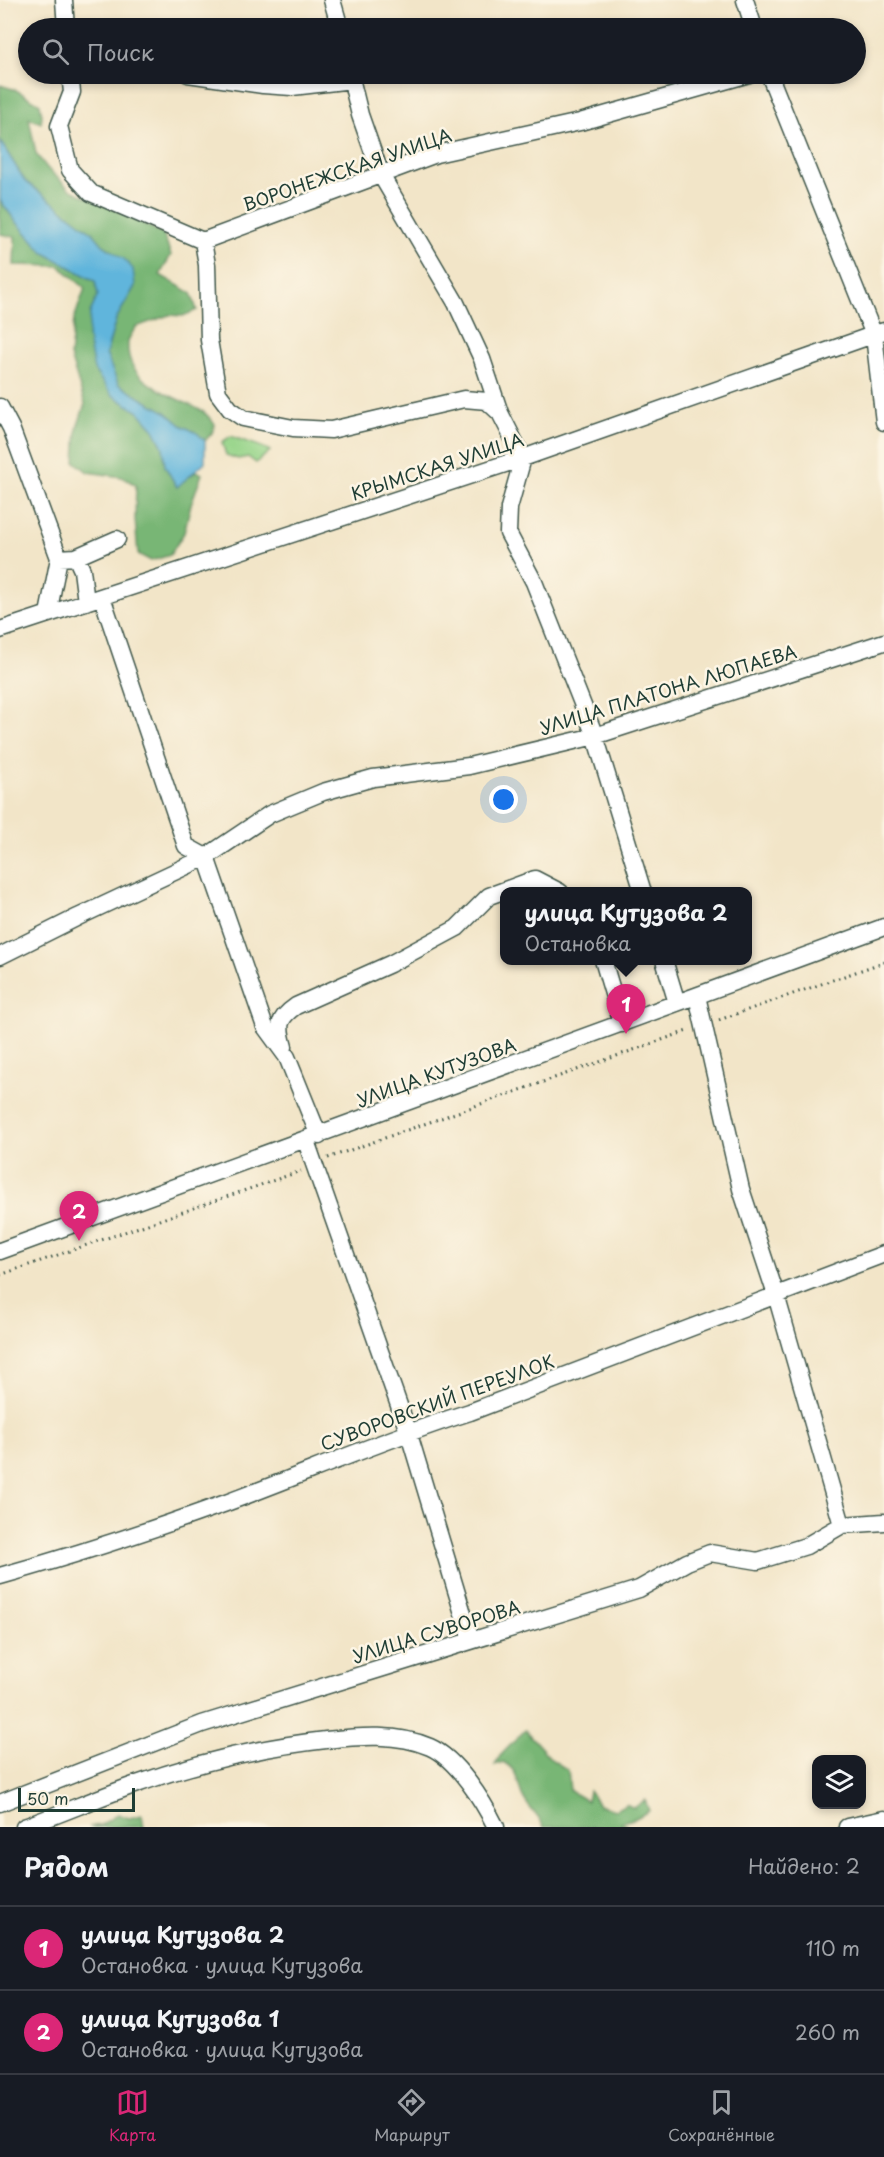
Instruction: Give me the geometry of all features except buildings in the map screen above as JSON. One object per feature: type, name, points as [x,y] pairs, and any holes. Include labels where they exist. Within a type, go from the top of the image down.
[{"type":"street","points":[[64,0],[65,18]]},
{"type":"street","points":[[332,0],[337,18]]},
{"type":"street","points":[[745,0],[751,18]]},
{"type":"street","points":[[71,84],[72,92],[59,126],[70,171],[91,193],[203,241],[207,265],[209,339],[218,393],[230,410],[243,418],[293,429],[331,430],[464,399],[487,401],[500,412]]},
{"type":"street","points":[[256,84],[292,87],[310,84]]},
{"type":"street","points":[[353,84],[360,115],[381,175],[456,303],[482,360],[500,412],[524,458],[509,508],[508,533],[534,582],[595,736],[642,887]]},
{"type":"street","name":"ВОРОНЕЖСКАЯ УЛИЦА","points":[[203,241],[436,154],[580,122],[714,84]]},
{"type":"street","points":[[773,84],[879,333],[884,422]]},
{"type":"street","name":"КРЫМСКАЯ УЛИЦА","points":[[0,630],[524,458],[879,333]]},
{"type":"street","points":[[0,407],[11,428],[59,558],[48,614]]},
{"type":"street","points":[[59,558],[76,557],[117,539]]},
{"type":"street","points":[[76,557],[82,570],[86,602]]},
{"type":"street","points":[[102,597],[186,846],[206,857],[265,1027],[287,1057]]},
{"type":"street","name":"УЛИЦА ПЛАТОНА ЛЮПАЕВА","points":[[0,956],[206,857],[270,814],[323,792],[373,778],[469,766],[595,736],[884,642]]},
{"type":"street","points":[[513,887],[535,879],[552,887]]},
{"type":"street","points":[[471,1640],[408,1431],[314,1163],[313,1138],[279,1028],[284,1015],[296,1006],[390,964],[457,928],[489,896],[500,892]]},
{"type":"street","name":"УЛИЦА КУТУЗОВА","points":[[0,1251],[884,927]]},
{"type":"street","points":[[604,965],[622,1024]]},
{"type":"street","points":[[666,965],[677,1003]]},
{"type":"street","points":[[697,996],[741,1189],[776,1295],[842,1525]]},
{"type":"street","name":"СУВОРОВСКИЙ ПЕРЕУЛОК","points":[[0,1576],[225,1503],[408,1431],[470,1412],[884,1254]]},
{"type":"street","name":"УЛИЦА СУВОРОВА","points":[[0,1803],[202,1724],[639,1589],[687,1562],[710,1553],[758,1561],[806,1546],[842,1525],[884,1522]]},
{"type":"street","points":[[24,1827],[133,1785],[194,1767],[274,1749],[352,1737],[398,1738],[431,1747],[459,1769],[489,1813],[495,1827]]},
{"type":"street","points":[[847,1827],[884,1819]]},
{"type":"path","points":[[0,1275],[300,1172],[314,1163],[884,962]]},
{"type":"green space","points":[[0,85],[16,90],[40,104],[41,123],[29,118],[36,154],[48,169],[71,190],[163,234],[171,255],[160,275],[191,293],[197,310],[183,316],[169,315],[136,327],[128,341],[129,357],[134,369],[153,386],[202,411],[209,417],[215,424],[212,433],[205,441],[166,412],[118,384],[106,354],[116,319],[135,286],[113,251],[25,181],[0,141]]},
{"type":"green space","points":[[0,200],[43,252],[95,281],[98,295],[90,313],[112,395],[139,412],[153,428],[163,447],[165,466],[177,487],[197,471],[202,474],[184,533],[170,555],[151,561],[138,554],[135,519],[136,485],[122,477],[88,472],[75,462],[77,428],[85,404],[70,356],[74,319],[85,288],[59,266],[14,265],[15,237],[0,234]]},
{"type":"green space","points":[[231,436],[270,451],[256,463],[248,457],[238,459],[226,455],[222,442]]},
{"type":"green space","points":[[525,1730],[552,1760],[568,1770],[570,1791],[587,1801],[589,1791],[599,1805],[615,1810],[626,1804],[634,1808],[645,1800],[649,1811],[634,1819],[621,1822],[628,1827],[544,1827],[524,1799],[512,1769],[503,1762],[495,1765],[500,1756]]},
{"type":"green space","points":[[118,1814],[129,1818],[142,1815],[144,1827],[89,1827],[101,1825]]},
{"type":"water","points":[[0,141],[25,181],[93,233],[103,245],[124,259],[133,269],[135,286],[116,319],[106,354],[118,384],[166,412],[205,441],[205,462],[177,487],[165,466],[163,447],[153,428],[139,412],[112,395],[94,370],[88,338],[90,313],[98,295],[95,281],[43,252],[0,200]]},
{"type":"place","name":"улица Кутузова 2","points":[[626,1034]]},
{"type":"place","name":"улица Кутузова 1","points":[[79,1241]]}]
